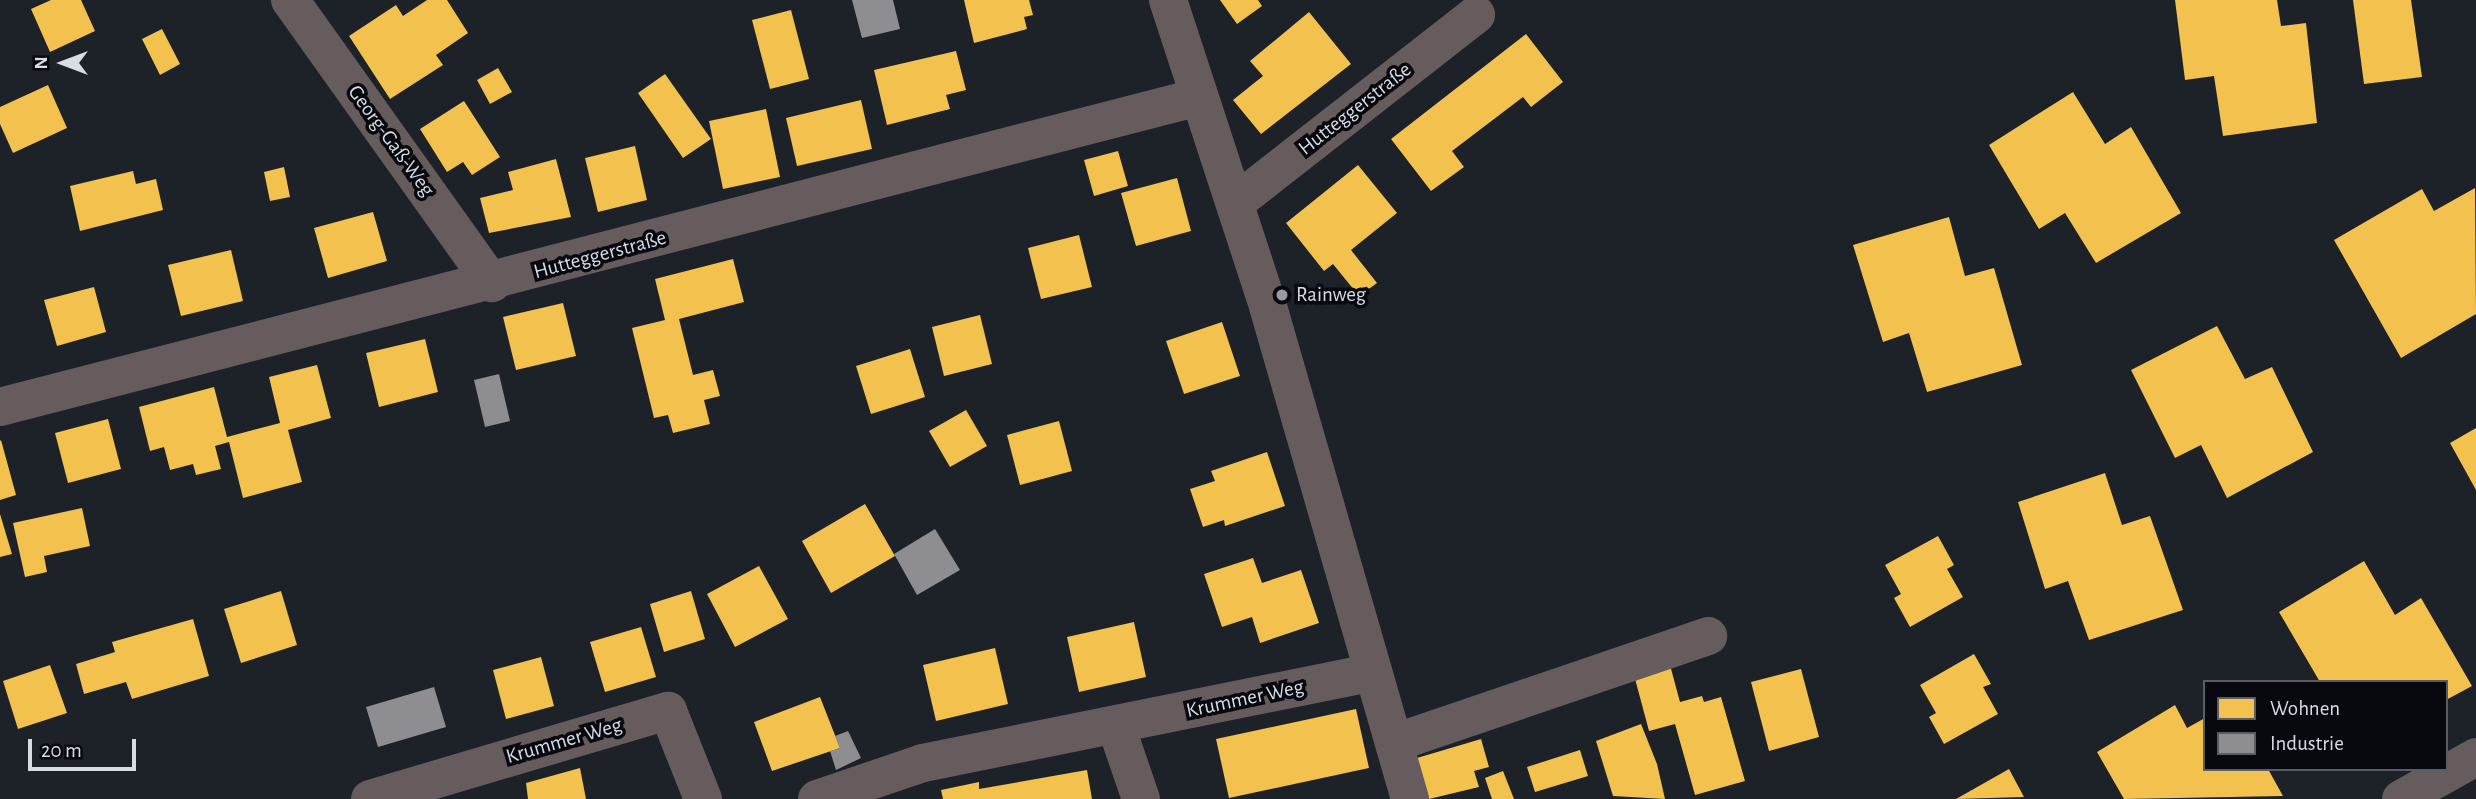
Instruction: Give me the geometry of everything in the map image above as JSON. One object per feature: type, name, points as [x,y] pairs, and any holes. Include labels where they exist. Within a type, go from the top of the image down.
[{"type":"street","name":"Georg-Gaß-Weg","points":[[290,0],[492,283]]},
{"type":"street","points":[[1168,0],[1234,203],[1410,799]]},
{"type":"street","name":"Hutteggerstraße","points":[[1234,203],[1476,15]]},
{"type":"street","name":"Hutteggerstraße","points":[[0,407],[492,283],[1199,97]]},
{"type":"street","points":[[1394,743],[1708,636]]},
{"type":"street","name":"Krummer Weg","points":[[817,799],[923,763],[1373,672]]},
{"type":"street","name":"Krummer Weg","points":[[370,799],[668,711],[703,799]]},
{"type":"street","points":[[1116,726],[1141,799]]},
{"type":"street","points":[[2401,799],[2476,757]]},
{"type":"building: Wohnen","points":[[51,0],[81,0],[95,31],[50,52],[31,9]]},
{"type":"building: Wohnen","points":[[427,0],[447,0],[468,33],[436,55],[443,65],[390,99],[349,36],[396,5],[403,16]]},
{"type":"building: Wohnen","points":[[964,0],[1029,0],[1033,15],[1024,17],[1027,29],[974,43]]},
{"type":"building: Wohnen","points":[[1220,0],[1258,0],[1262,6],[1237,24]]},
{"type":"building: Wohnen","points":[[2175,0],[2277,0],[2281,26],[2306,23],[2317,123],[2223,136],[2214,76],[2185,80]]},
{"type":"building: Wohnen","points":[[2353,0],[2411,0],[2422,77],[2364,84]]},
{"type":"building: Wohnen","points":[[791,10],[809,79],[770,89],[752,20]]},
{"type":"building: Wohnen","points":[[1309,12],[1351,64],[1261,134],[1233,100],[1263,76],[1250,61]]},
{"type":"building: Wohnen","points":[[162,29],[180,64],[160,75],[142,39]]},
{"type":"building: Wohnen","points":[[1526,34],[1563,82],[1531,107],[1523,97],[1452,151],[1464,167],[1431,191],[1391,139]]},
{"type":"building: Wohnen","points":[[956,51],[966,90],[946,95],[950,109],[887,125],[874,70]]},
{"type":"building: Wohnen","points":[[498,68],[512,92],[490,104],[477,80]]},
{"type":"building: Wohnen","points":[[665,74],[711,139],[683,158],[638,93]]},
{"type":"building: Wohnen","points":[[48,85],[67,128],[13,153],[0,124],[0,107]]},
{"type":"building: Wohnen","points":[[2073,92],[2105,144],[2131,127],[2181,213],[2096,263],[2065,213],[2039,229],[1989,145]]},
{"type":"building: Wohnen","points":[[861,100],[872,149],[797,166],[786,118]]},
{"type":"building: Wohnen","points":[[464,101],[500,157],[472,175],[463,162],[447,172],[420,129]]},
{"type":"building: Wohnen","points":[[766,109],[780,177],[723,189],[709,121]]},
{"type":"building: Wohnen","points":[[635,146],[647,200],[598,212],[585,158]]},
{"type":"building: Wohnen","points":[[1118,151],[1128,186],[1094,196],[1084,160]]},
{"type":"building: Wohnen","points":[[556,159],[571,217],[489,233],[480,198],[513,190],[508,172]]},
{"type":"building: Wohnen","points":[[1358,165],[1397,213],[1351,250],[1377,283],[1359,296],[1333,264],[1324,271],[1286,223]]},
{"type":"building: Wohnen","points":[[284,167],[290,197],[270,201],[264,172]]},
{"type":"building: Wohnen","points":[[133,171],[136,184],[156,179],[163,210],[80,231],[70,186]]},
{"type":"building: Wohnen","points":[[1177,178],[1191,231],[1136,246],[1121,193]]},
{"type":"building: Wohnen","points":[[2475,188],[2476,314],[2401,358],[2334,240],[2422,189],[2434,211]]},
{"type":"building: Wohnen","points":[[373,212],[387,261],[328,278],[314,228]]},
{"type":"building: Wohnen","points":[[1949,217],[1965,276],[1994,268],[2022,365],[1927,392],[1909,333],[1883,342],[1853,245]]},
{"type":"building: Wohnen","points":[[1079,235],[1092,287],[1041,299],[1028,248]]},
{"type":"building: Wohnen","points":[[231,250],[243,301],[181,316],[168,265]]},
{"type":"building: Wohnen","points":[[733,259],[744,302],[679,319],[693,375],[713,370],[720,396],[704,400],[710,424],[673,433],[668,415],[654,418],[632,328],[665,320],[655,279]]},
{"type":"building: Wohnen","points":[[94,287],[106,332],[57,346],[44,300]]},
{"type":"building: Wohnen","points":[[563,303],[576,356],[516,370],[503,317]]},
{"type":"building: Wohnen","points":[[980,315],[992,364],[944,376],[932,327]]},
{"type":"building: Wohnen","points":[[1222,322],[1240,376],[1184,394],[1166,341]]},
{"type":"building: Wohnen","points":[[2217,326],[2245,379],[2272,367],[2313,452],[2227,498],[2201,445],[2175,458],[2131,370]]},
{"type":"building: Wohnen","points":[[425,339],[438,392],[379,407],[366,353]]},
{"type":"building: Wohnen","points":[[910,349],[925,397],[871,414],[856,366]]},
{"type":"building: Wohnen","points":[[317,365],[331,418],[288,430],[302,482],[243,498],[229,442],[215,446],[221,469],[196,475],[193,464],[170,470],[164,447],[150,451],[139,407],[214,387],[227,437],[280,423],[269,377]]},
{"type":"building: Wohnen","points":[[966,410],[987,446],[950,467],[929,431]]},
{"type":"building: Wohnen","points":[[108,419],[121,469],[68,483],[55,433]]},
{"type":"building: Wohnen","points":[[1059,421],[1072,471],[1020,485],[1007,435]]},
{"type":"building: Wohnen","points":[[2476,428],[2476,490],[2450,443]]},
{"type":"building: Wohnen","points":[[0,441],[16,495],[0,500]]},
{"type":"building: Wohnen","points":[[1267,452],[1285,506],[1225,526],[1224,520],[1203,527],[1190,489],[1215,481],[1211,471]]},
{"type":"building: Wohnen","points":[[2105,473],[2122,525],[2150,516],[2183,610],[2089,640],[2068,581],[2045,589],[2018,502]]},
{"type":"building: Wohnen","points":[[865,504],[895,556],[831,593],[802,541]]},
{"type":"building: Wohnen","points":[[82,508],[90,546],[44,556],[47,572],[25,577],[13,523]]},
{"type":"building: Wohnen","points":[[0,514],[12,554],[0,557]]},
{"type":"building: Wohnen","points":[[1938,536],[1954,565],[1947,569],[1963,597],[1910,627],[1894,598],[1901,594],[1885,565]]},
{"type":"building: Wohnen","points":[[1253,558],[1262,583],[1301,570],[1319,623],[1260,643],[1252,617],[1222,627],[1204,574]]},
{"type":"building: Wohnen","points":[[2364,561],[2395,615],[2421,598],[2472,686],[2448,699],[2448,680],[2319,680],[2279,612]]},
{"type":"building: Wohnen","points":[[759,566],[788,619],[735,647],[707,594]]},
{"type":"building: Wohnen","points":[[281,591],[297,645],[241,663],[224,609]]},
{"type":"building: Wohnen","points":[[691,591],[705,639],[664,652],[650,604]]},
{"type":"building: Wohnen","points":[[193,619],[209,676],[132,699],[126,682],[84,694],[76,664],[115,652],[112,642]]},
{"type":"building: Wohnen","points":[[1134,622],[1146,677],[1079,692],[1067,637]]},
{"type":"building: Wohnen","points":[[641,627],[656,677],[605,692],[590,642]]},
{"type":"building: Wohnen","points":[[995,648],[1008,704],[936,721],[923,665]]},
{"type":"building: Wohnen","points":[[1974,654],[1991,684],[1983,687],[1998,714],[1944,744],[1929,717],[1936,713],[1920,685]]},
{"type":"building: Wohnen","points":[[541,657],[554,706],[506,719],[493,670]]},
{"type":"building: Wohnen","points":[[50,665],[67,713],[18,729],[3,681]]},
{"type":"building: Wohnen","points":[[1670,665],[1680,702],[1702,696],[1704,702],[1721,697],[1745,781],[1695,795],[1675,724],[1649,731],[1634,675]]},
{"type":"building: Wohnen","points":[[1801,669],[1819,737],[1769,751],[1751,682]]},
{"type":"building: Wohnen","points":[[820,697],[840,748],[772,771],[754,722]]},
{"type":"building: Wohnen","points":[[2175,705],[2187,728],[2203,719],[2203,771],[2269,771],[2283,796],[2124,799],[2097,752]]},
{"type":"building: Wohnen","points":[[1356,709],[1369,768],[1229,798],[1216,739]]},
{"type":"building: Wohnen","points":[[1641,724],[1657,764],[1665,799],[1613,796],[1596,741]]},
{"type":"building: Wohnen","points":[[1481,739],[1489,767],[1474,771],[1479,787],[1429,799],[1417,758]]},
{"type":"building: Wohnen","points":[[1580,750],[1588,776],[1535,792],[1527,767]]},
{"type":"building: Wohnen","points":[[580,768],[586,799],[528,799],[526,783]]},
{"type":"building: Wohnen","points":[[2009,769],[2024,797],[1956,799]]},
{"type":"building: Wohnen","points":[[1087,770],[1092,799],[943,799],[941,790],[979,782],[979,789]]},
{"type":"building: Wohnen","points":[[1503,771],[1514,799],[1492,799],[1485,778]]},
{"type":"building: Industrie","points":[[852,0],[893,0],[900,29],[862,38]]},
{"type":"building: Industrie","points":[[499,374],[510,421],[485,427],[474,380]]},
{"type":"building: Industrie","points":[[935,529],[960,570],[917,595],[894,554]]},
{"type":"building: Industrie","points":[[434,687],[446,727],[378,747],[366,707]]},
{"type":"building: Industrie","points":[[848,731],[861,758],[836,770],[830,751],[840,748],[835,736]]},
{"type":"place","name":"Rainweg","points":[[1282,295]]}]
